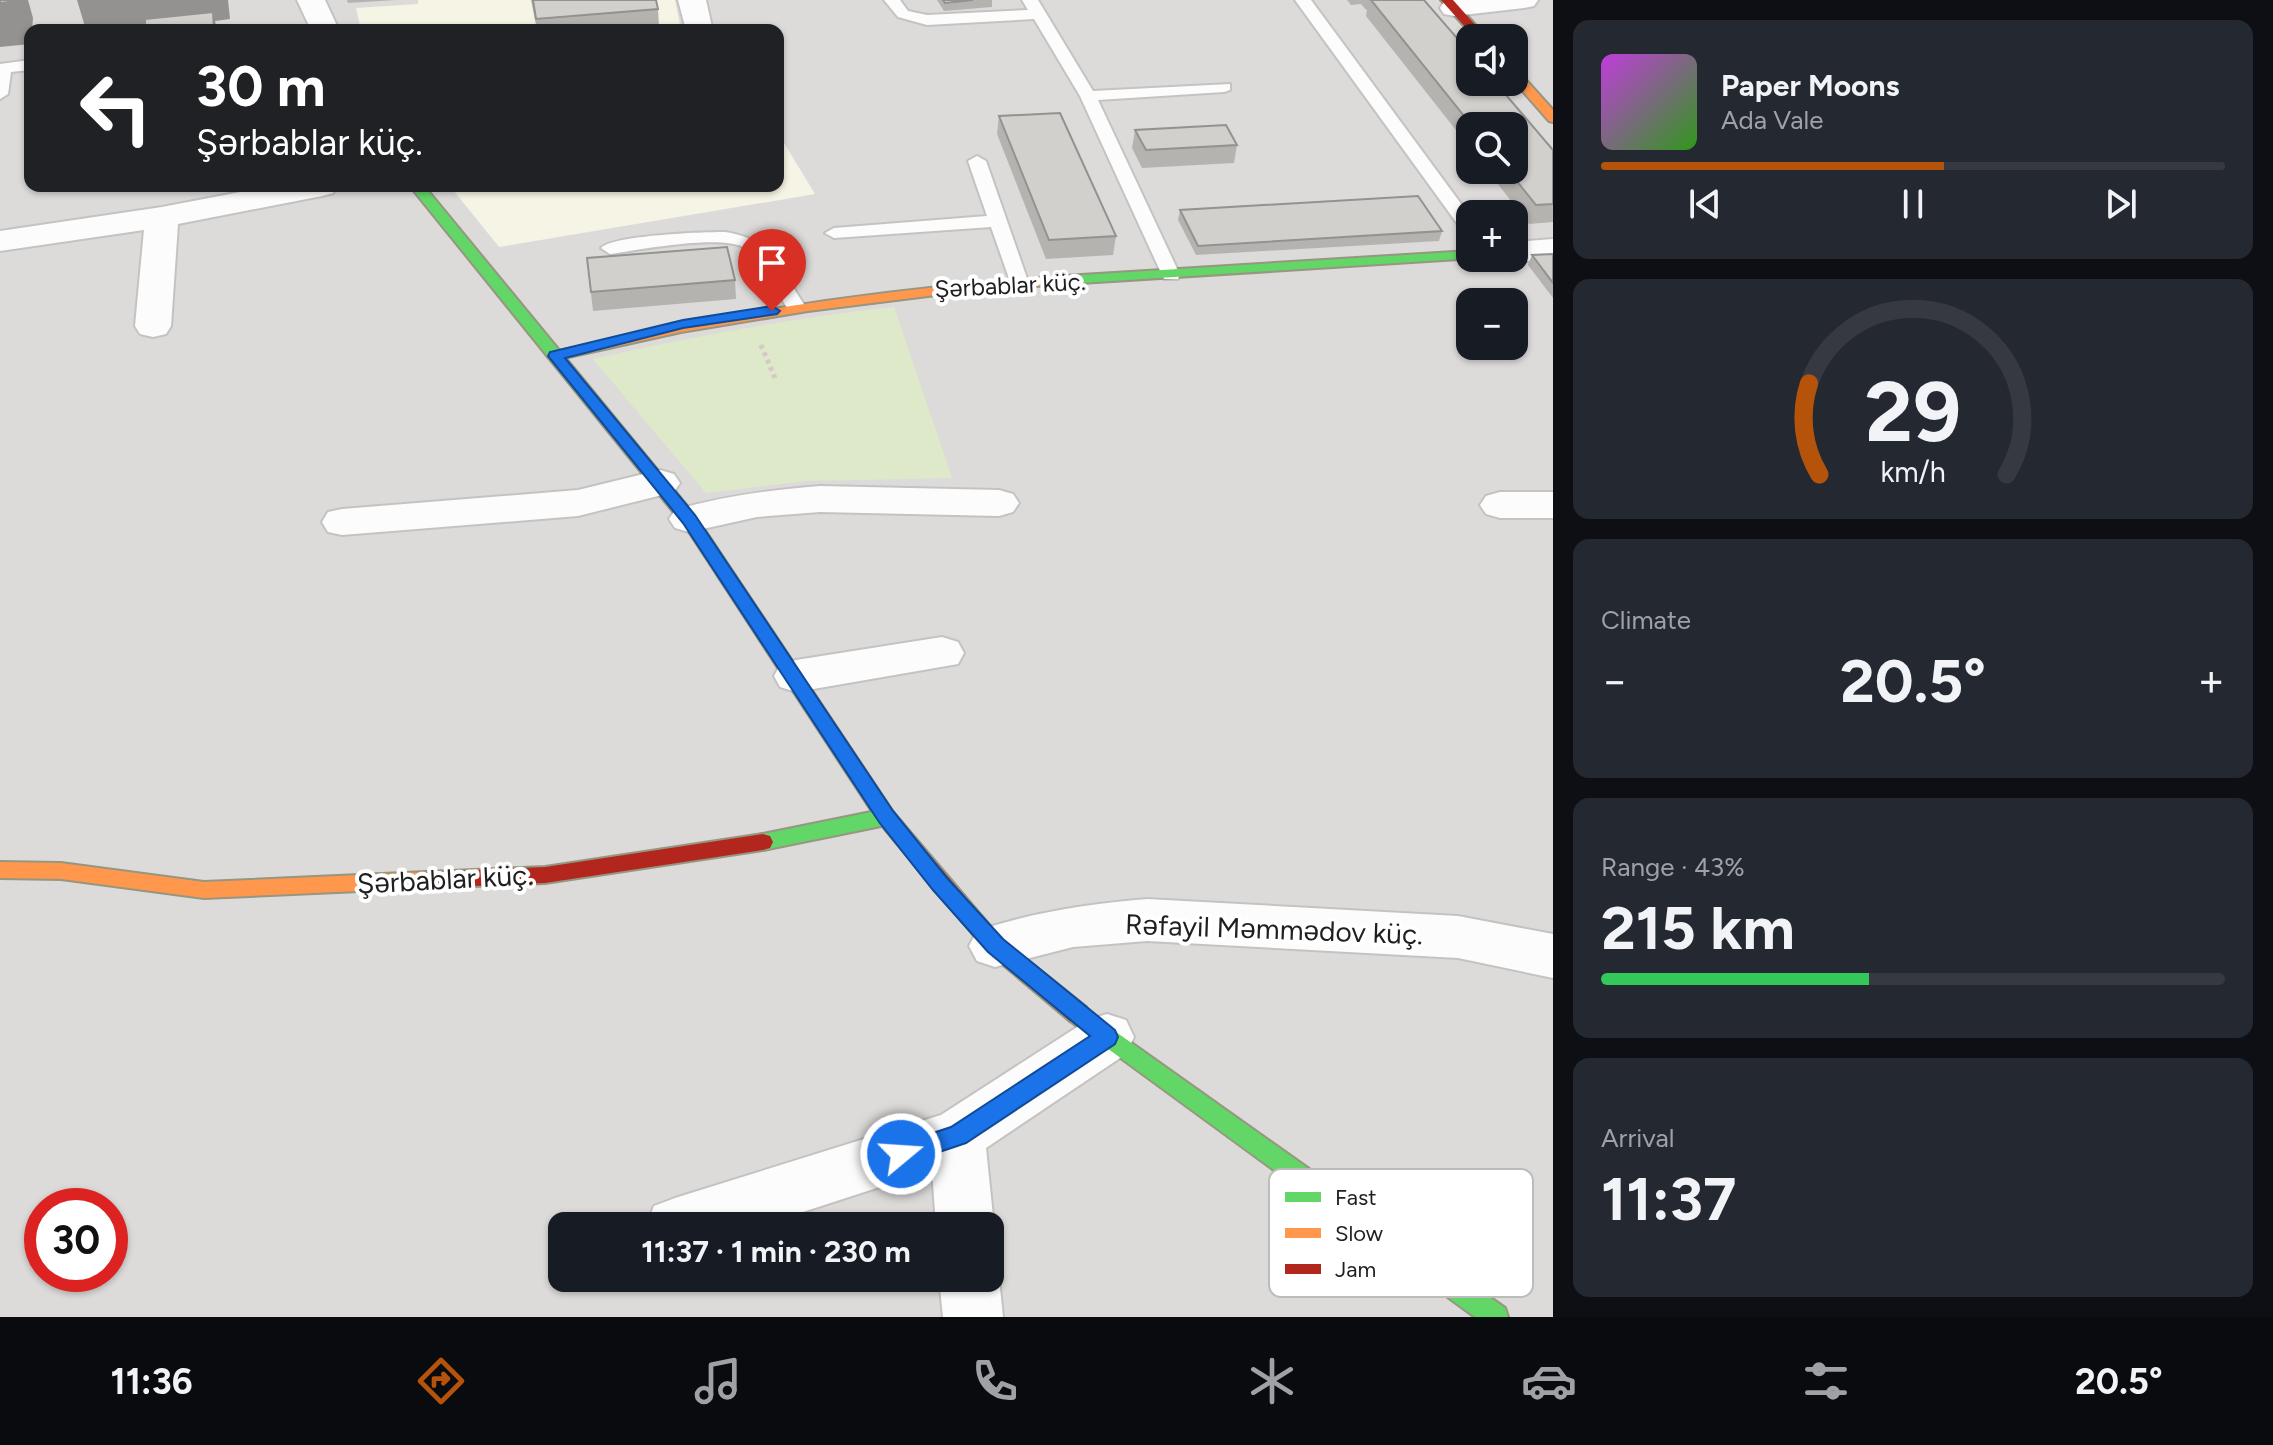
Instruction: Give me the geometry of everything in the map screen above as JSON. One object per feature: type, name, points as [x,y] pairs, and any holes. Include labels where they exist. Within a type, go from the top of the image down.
[{"type":"street","points":[[311,0],[322,24]]},
{"type":"street","points":[[1450,4],[1524,0]]},
{"type":"street","points":[[1450,4],[1468,24]]},
{"type":"street","points":[[1528,90],[1553,118]]},
{"type":"street","points":[[0,241],[162,217],[291,192]]},
{"type":"street","points":[[422,192],[689,519],[796,676],[886,817],[995,946],[1107,1037],[1290,1169]]},
{"type":"street","points":[[153,326],[162,217]]},
{"type":"street","points":[[1528,251],[1553,249]]},
{"type":"street","name":"Şərbablar küç.","points":[[555,356],[683,324],[951,287],[1456,256]]},
{"type":"street","points":[[342,522],[578,503],[660,483]]},
{"type":"street","points":[[689,519],[757,504],[820,499],[999,503]]},
{"type":"street","points":[[1500,505],[1553,505]]},
{"type":"street","points":[[796,676],[942,653]]},
{"type":"street","name":"Şərbablar küç.","points":[[0,870],[61,871],[204,890],[545,875],[772,841],[886,817]]},
{"type":"street","name":"Rəfayil Məmmədov küç.","points":[[995,946],[1073,926],[1147,920],[1458,937],[1553,956]]},
{"type":"street","points":[[719,1212],[957,1136],[1107,1037]]},
{"type":"street","points":[[957,1136],[964,1212]]},
{"type":"street","points":[[970,1292],[973,1317]]},
{"type":"street","points":[[1468,1297],[1496,1317]]},
{"type":"lane","points":[[892,0],[903,14],[927,20],[1034,7],[1088,96],[1171,275]]},
{"type":"lane","points":[[1303,0],[1456,210]]},
{"type":"lane","points":[[0,94],[2,68],[24,66]]},
{"type":"lane","points":[[1088,96],[1224,87]]},
{"type":"lane","points":[[977,161],[1020,284]]},
{"type":"lane","points":[[834,233],[998,221]]},
{"type":"lane","points":[[610,248],[714,238],[738,239],[753,245],[796,307]]},
{"type":"shaded area","points":[[0,0],[1553,0],[1553,1317],[0,1317]]},
{"type":"shaded area","points":[[418,0],[675,0],[680,24],[360,24],[356,8],[418,4]]},
{"type":"shaded area","points":[[784,143],[815,194],[499,247],[455,192],[784,192]]},
{"type":"green space","points":[[894,307],[952,478],[806,481],[706,493],[593,359],[743,328]]},
{"type":"building","points":[[533,0],[656,0],[658,9],[536,19]]},
{"type":"building","points":[[943,0],[973,0],[945,3]]},
{"type":"building","points":[[1371,0],[1424,0],[1456,37],[1456,96],[1507,96],[1521,112],[1461,112]]},
{"type":"building","points":[[213,12],[214,24],[145,24],[145,19]]},
{"type":"building","points":[[1060,113],[1116,236],[1049,240],[999,116]]},
{"type":"building","points":[[1528,121],[1553,150],[1553,204],[1536,205],[1519,184],[1528,184]]},
{"type":"building","points":[[1226,125],[1237,145],[1146,150],[1135,130]]},
{"type":"building","points":[[1418,196],[1442,231],[1198,246],[1180,210]]},
{"type":"building","points":[[727,247],[735,280],[591,292],[587,258]]},
{"type":"building","points":[[1553,254],[1553,283],[1532,255]]},
{"type":"traffic: fast","points":[[422,192],[690,521]]},
{"type":"traffic: fast","points":[[1065,280],[1456,256]]},
{"type":"traffic: fast","points":[[763,842],[886,817]]},
{"type":"traffic: fast","points":[[1078,1014],[1292,1169]]},
{"type":"traffic: fast","points":[[1468,1297],[1496,1317]]},
{"type":"traffic: slow","points":[[1528,90],[1553,118]]},
{"type":"traffic: slow","points":[[555,356],[681,328],[808,306],[1065,280]]},
{"type":"traffic: slow","points":[[0,870],[61,871],[204,890],[426,880]]},
{"type":"traffic: jam","points":[[1447,0],[1468,24]]},
{"type":"traffic: jam","points":[[690,521],[886,817],[995,946],[1078,1014]]},
{"type":"traffic: jam","points":[[426,880],[545,875],[763,842]]},
{"type":"route","points":[[772,311],[683,324],[555,356],[689,519],[796,676],[886,817],[940,884],[995,946],[1107,1037],[957,1136],[901,1154]]}]
